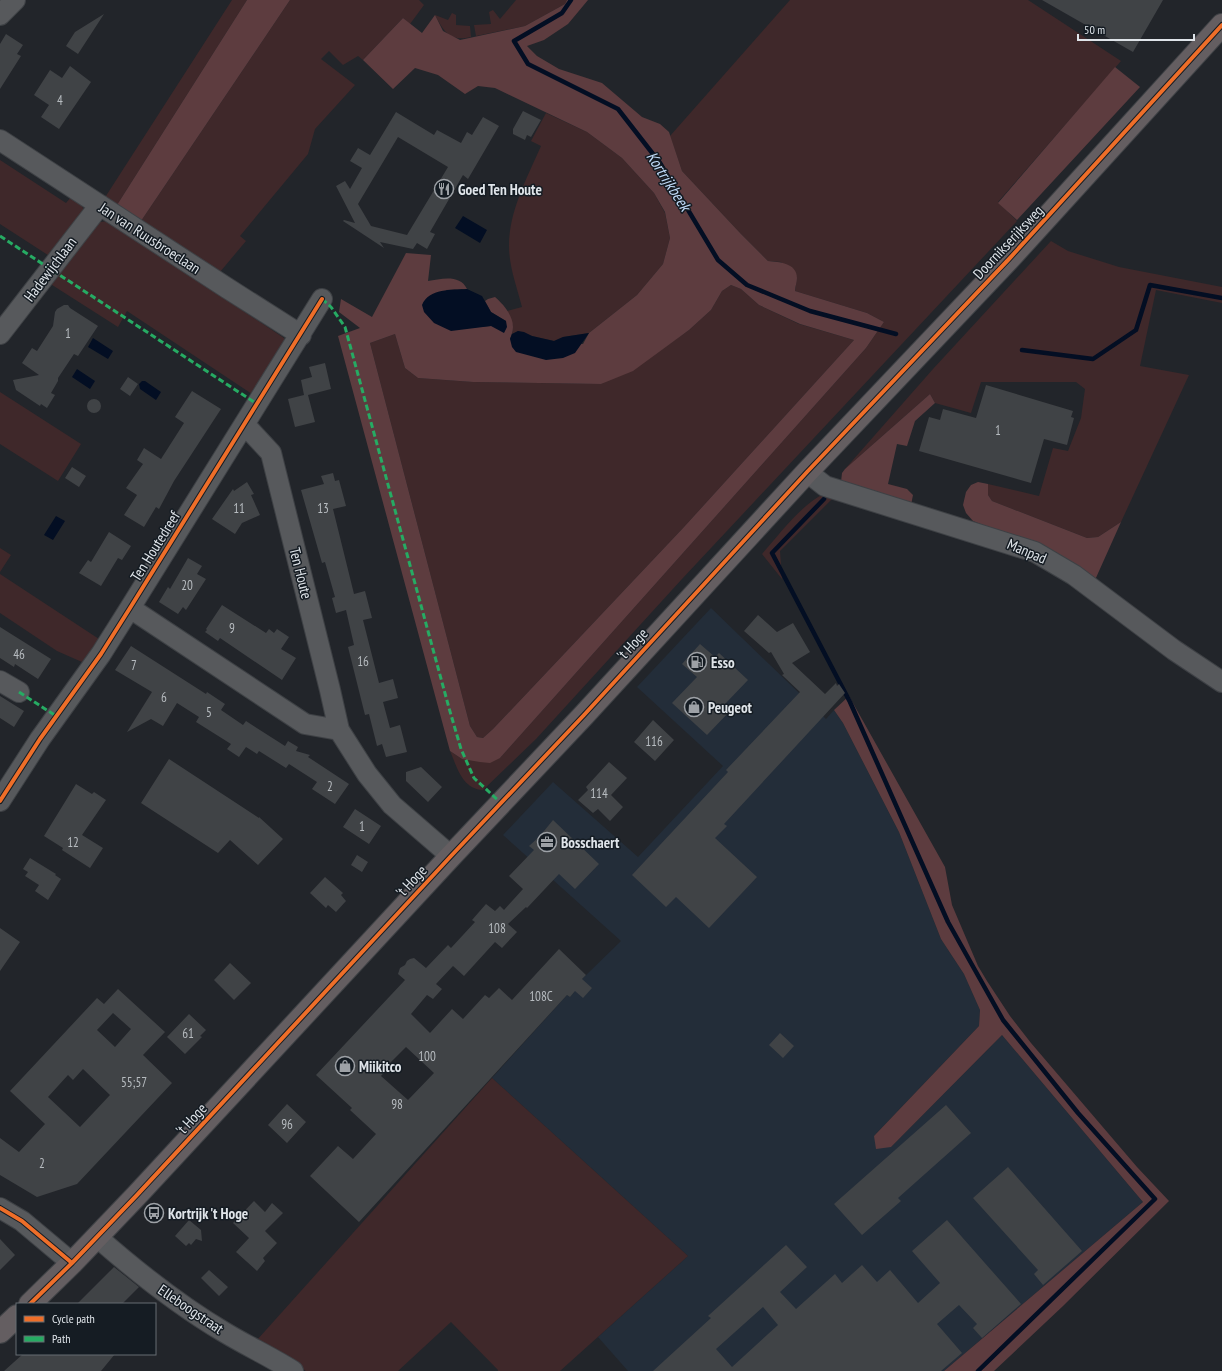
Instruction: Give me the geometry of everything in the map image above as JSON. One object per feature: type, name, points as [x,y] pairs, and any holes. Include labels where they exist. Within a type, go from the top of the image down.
[{"type":"main road","name":"Doornikserijksweg","points":[[807,472],[1014,254],[1222,25]]},
{"type":"main road","name":"'t Hoge","points":[[31,1303],[97,1237],[451,856],[584,716],[807,472]]},
{"type":"main road","points":[[0,1332],[16,1317]]},
{"type":"street","points":[[0,15],[15,0]]},
{"type":"street","name":"Jan van Ruusbroeclaan","points":[[0,140],[220,284],[301,335]]},
{"type":"street","name":"Hadewijchlaan","points":[[0,334],[100,205]]},
{"type":"street","name":"Ten Houtedreef","points":[[0,801],[40,739],[100,654],[130,608],[322,299]]},
{"type":"street","name":"Ten Houte","points":[[245,425],[271,453],[339,730],[367,774],[392,804],[451,856]]},
{"type":"street","name":"Manpad","points":[[807,472],[825,486],[1035,552],[1074,574],[1174,650],[1222,682]]},
{"type":"street","points":[[130,608],[305,724],[339,730]]},
{"type":"street","points":[[0,681],[18,692]]},
{"type":"street","points":[[0,1208],[22,1221],[72,1263]]},
{"type":"street","name":"Elleboogstraat","points":[[97,1237],[140,1274],[174,1299],[224,1332],[274,1358],[293,1371]]},
{"type":"shaded area","points":[[232,0],[247,0],[117,205],[104,199]]},
{"type":"shaded area","points":[[247,0],[290,0],[141,221],[117,205]]},
{"type":"shaded area","points":[[290,0],[419,0],[424,5],[410,24],[403,18],[363,60],[358,56],[343,65],[329,51],[321,59],[355,85],[315,129],[308,154],[240,236],[246,241],[220,272],[141,221]]},
{"type":"shaded area","points":[[516,0],[567,0],[565,4],[525,26],[476,36],[474,25],[491,24],[489,12],[493,10],[500,19]]},
{"type":"shaded area","points":[[567,0],[588,0],[568,24],[544,40],[527,46],[537,56],[559,69],[602,83],[642,117],[660,124],[669,132],[682,171],[768,261],[787,264],[794,269],[797,278],[795,291],[867,313],[884,322],[866,348],[500,758],[490,763],[480,762],[462,759],[450,751],[338,336],[360,328],[339,312],[341,299],[372,317],[406,253],[431,255],[428,281],[455,279],[464,284],[467,289],[446,290],[466,328],[491,326],[506,321],[491,312],[485,301],[495,297],[504,306],[513,323],[510,339],[583,344],[589,333],[637,295],[663,264],[670,238],[665,212],[654,193],[622,158],[587,132],[495,88],[478,86],[465,94],[438,75],[415,68],[393,89],[363,60],[403,18],[422,33],[435,15],[443,31],[460,40],[525,26],[565,4]],"holes":[[[731,285],[741,289],[759,305],[800,324],[854,340],[684,527],[493,729],[483,738],[477,737],[470,726],[370,343],[395,334],[405,368],[418,378],[473,382],[601,384],[633,371],[689,330],[711,310],[722,291]]]},
{"type":"shaded area","points":[[790,0],[1028,0],[1121,61],[998,202],[1017,221],[682,579],[536,739],[483,790],[476,789],[470,786],[461,776],[450,751],[462,759],[500,758],[866,348],[884,322],[867,313],[795,291],[797,277],[781,262],[768,261],[682,171],[670,136]]},
{"type":"shaded area","points":[[452,13],[456,15],[456,25],[470,26],[471,37],[458,38],[448,34],[441,26],[435,15],[448,20]]},
{"type":"shaded area","points":[[1115,67],[1140,87],[1017,220],[998,203]]},
{"type":"shaded area","points":[[546,113],[587,132],[622,158],[654,193],[665,213],[670,238],[663,264],[637,295],[589,333],[563,337],[554,341],[518,331],[512,334],[513,326],[507,311],[522,307],[510,262],[510,233],[515,207],[541,146],[531,141]]},
{"type":"shaded area","points":[[0,160],[66,203],[72,196],[81,201],[84,212],[51,257],[0,224]]},
{"type":"shaded area","points":[[463,216],[487,230],[480,243],[455,228]]},
{"type":"shaded area","points":[[108,221],[284,338],[285,347],[255,396],[127,311],[118,327],[49,283],[91,226],[100,222]]},
{"type":"shaded area","points":[[1051,241],[1068,251],[1119,267],[1222,287],[1222,303],[1156,290],[1140,366],[1189,375],[1121,522],[1098,537],[1087,538],[992,501],[988,495],[988,484],[1039,496],[1053,448],[1068,451],[1081,418],[1085,389],[1076,382],[981,382],[971,413],[935,403],[930,394],[845,469],[933,369]]},
{"type":"shaded area","points":[[731,285],[741,289],[759,305],[799,324],[854,340],[684,527],[493,729],[483,738],[477,737],[470,726],[370,343],[395,334],[405,368],[418,378],[473,382],[601,384],[662,349],[689,330],[711,310],[722,291]]},
{"type":"shaded area","points":[[467,289],[482,296],[491,312],[506,321],[507,327],[504,333],[491,326],[451,331],[434,323],[424,312],[422,305],[425,299],[430,295],[448,290]]},
{"type":"shaded area","points":[[518,331],[554,341],[563,337],[589,333],[575,353],[563,358],[546,360],[516,352],[512,347],[510,339],[512,334]]},
{"type":"shaded area","points":[[93,338],[113,351],[108,359],[88,347]]},
{"type":"shaded area","points":[[77,369],[95,381],[90,389],[72,377]]},
{"type":"shaded area","points":[[142,381],[145,381],[161,392],[156,400],[140,389],[139,384]]},
{"type":"shaded area","points":[[0,392],[81,444],[58,481],[0,444]]},
{"type":"shaded area","points":[[930,394],[935,403],[915,421],[907,446],[897,444],[888,484],[907,489],[913,495],[911,505],[841,482],[842,473],[845,469]]},
{"type":"shaded area","points":[[978,482],[988,484],[988,495],[992,501],[1087,538],[1098,537],[1121,522],[1095,580],[1028,543],[973,521],[966,513],[963,505],[966,492],[971,485]]},
{"type":"shaded area","points":[[826,493],[836,495],[780,551],[782,579],[762,554],[783,529],[808,504]]},
{"type":"shaded area","points":[[56,516],[65,521],[53,540],[44,535]]},
{"type":"shaded area","points":[[0,548],[11,555],[0,572]]},
{"type":"shaded area","points":[[0,574],[99,639],[82,662],[57,651],[0,613]]},
{"type":"shaded area","points":[[711,608],[826,719],[834,710],[843,723],[899,832],[941,939],[964,974],[980,1010],[979,1026],[874,1136],[891,1147],[1002,1035],[1143,1202],[944,1371],[628,1371],[598,1337],[688,1256],[492,1078],[567,995],[570,997],[574,992],[572,989],[621,941],[503,835],[553,782],[638,857],[723,766],[637,687]]},
{"type":"shaded area","points":[[849,696],[945,867],[952,905],[978,966],[987,981],[1010,1016],[1031,1043],[1137,1167],[1169,1201],[1063,1306],[994,1371],[944,1371],[1143,1202],[1002,1035],[891,1147],[876,1149],[874,1136],[979,1026],[980,1010],[964,974],[941,939],[899,832],[843,723],[834,710]]},
{"type":"shaded area","points":[[492,1078],[688,1256],[560,1371],[498,1371],[451,1322],[398,1371],[306,1371],[257,1340]]},
{"type":"building","points":[[1042,0],[1163,0],[1133,52]]},
{"type":"building","points":[[104,14],[78,54],[66,46],[75,32]]},
{"type":"building","points":[[6,34],[23,45],[17,54],[21,56],[0,89],[0,44]]},
{"type":"building","points":[[70,66],[91,82],[59,129],[41,117],[49,105],[34,95],[50,70],[62,78]]},
{"type":"building","points":[[523,111],[541,120],[531,137],[527,135],[525,140],[513,134],[513,129]]},
{"type":"building","name":"Goed Ten Houte","points":[[396,112],[434,135],[437,130],[461,143],[467,132],[472,135],[483,117],[499,126],[468,179],[463,175],[430,232],[435,234],[427,249],[417,243],[413,249],[380,242],[384,248],[343,221],[355,223],[336,186],[345,181],[350,189],[362,168],[350,161],[358,148],[370,155]],"holes":[[[398,137],[448,167],[407,235],[371,226],[358,204]]]},
{"type":"building","points":[[64,305],[68,305],[70,308],[98,326],[78,356],[74,354],[58,378],[58,381],[51,393],[55,395],[47,408],[41,404],[40,406],[16,390],[13,380],[39,375],[22,363],[32,348],[37,351],[53,326],[55,312]]},
{"type":"building","points":[[325,363],[331,389],[308,395],[315,422],[295,427],[288,399],[304,395],[301,380],[312,377],[309,367]]},
{"type":"building","points":[[128,377],[138,384],[130,396],[120,389]]},
{"type":"building","points":[[986,385],[1073,411],[1071,417],[1074,418],[1067,445],[1044,439],[1031,483],[919,451],[929,417],[940,420],[943,409],[976,418]]},
{"type":"building","points":[[192,391],[221,409],[174,481],[159,509],[156,507],[144,527],[124,515],[137,495],[126,488],[143,464],[137,460],[144,448],[161,459],[184,423],[175,417]]},
{"type":"building","points":[[94,399],[99,401],[101,406],[99,411],[94,413],[89,411],[87,406],[89,401]]},
{"type":"building","points":[[72,467],[86,476],[79,487],[65,478]]},
{"type":"building","points":[[333,473],[335,481],[339,480],[346,506],[333,509],[354,594],[365,591],[372,618],[363,620],[379,683],[393,679],[398,698],[383,702],[390,728],[400,725],[407,752],[386,757],[382,744],[377,746],[369,714],[365,715],[348,647],[354,645],[346,610],[336,613],[332,598],[335,597],[325,562],[322,563],[301,490],[324,484],[321,476]]},
{"type":"building","points":[[247,482],[254,494],[251,495],[260,515],[242,523],[235,534],[212,519],[233,489],[234,491]]},
{"type":"building","points":[[109,532],[131,546],[122,560],[118,558],[101,586],[79,573],[88,560],[91,562]]},
{"type":"building","points":[[188,558],[202,566],[197,574],[206,579],[186,610],[183,607],[178,614],[159,602],[168,587],[170,589]]},
{"type":"building","points":[[222,605],[266,633],[269,629],[274,633],[277,629],[289,637],[281,649],[296,658],[282,680],[220,638],[218,641],[205,632]]},
{"type":"building","points":[[758,615],[777,632],[793,623],[810,652],[792,663],[825,694],[836,683],[837,686],[839,684],[845,693],[724,824],[727,826],[715,838],[757,877],[709,928],[676,897],[666,907],[632,875],[728,772],[726,770],[800,692],[782,675],[784,674],[771,652],[769,653],[744,631]]},
{"type":"building","points":[[0,627],[51,659],[38,679],[15,664],[14,667],[0,658]]},
{"type":"building","points":[[700,644],[715,657],[719,653],[748,680],[725,704],[731,710],[707,735],[672,703],[697,677],[682,664]]},
{"type":"building","points":[[131,646],[206,694],[207,692],[225,704],[221,710],[243,725],[246,721],[285,746],[288,741],[298,747],[296,751],[310,755],[308,757],[349,784],[335,804],[312,789],[317,782],[289,764],[286,768],[259,751],[257,754],[246,747],[239,757],[227,749],[231,744],[196,722],[199,717],[177,703],[163,726],[151,719],[127,732],[152,692],[115,670]]},
{"type":"building","points":[[0,696],[24,711],[14,727],[0,718]]},
{"type":"building","points":[[653,720],[674,740],[655,761],[634,742]]},
{"type":"building","points":[[169,759],[259,817],[283,839],[258,865],[230,840],[218,853],[141,803]]},
{"type":"building","points":[[609,762],[627,778],[611,795],[623,807],[610,821],[598,809],[593,813],[578,800],[588,790],[586,787]]},
{"type":"building","points":[[421,767],[442,787],[428,802],[406,781],[406,772]]},
{"type":"building","points":[[76,784],[92,794],[94,792],[106,800],[82,835],[103,848],[90,868],[62,850],[63,848],[44,836]]},
{"type":"building","points":[[355,809],[381,826],[369,844],[343,827]]},
{"type":"building","points":[[553,820],[599,864],[575,889],[559,874],[527,908],[526,907],[508,924],[517,932],[502,948],[495,942],[464,976],[453,966],[436,984],[442,989],[433,999],[427,995],[411,1014],[430,1033],[452,1009],[463,1019],[485,995],[489,998],[499,988],[512,1000],[559,949],[586,975],[582,979],[592,988],[583,998],[575,991],[570,997],[567,995],[359,1222],[310,1176],[338,1146],[353,1159],[376,1134],[350,1110],[352,1108],[316,1075],[405,980],[398,974],[400,968],[405,965],[407,961],[414,958],[426,968],[448,945],[451,948],[475,922],[472,920],[486,904],[495,911],[500,906],[504,910],[523,889],[509,876],[534,850],[529,846],[540,836]],"holes":[[[406,1047],[434,1073],[408,1100],[381,1076],[389,1067],[388,1065]]]},
{"type":"building","points":[[357,855],[368,862],[362,872],[351,865]]},
{"type":"building","points":[[30,858],[56,874],[55,875],[61,879],[48,900],[35,891],[39,885],[25,876],[28,872],[23,869]]},
{"type":"building","points":[[325,877],[343,893],[341,895],[346,901],[336,912],[328,905],[326,908],[310,893]]},
{"type":"building","points":[[0,928],[20,942],[0,971]]},
{"type":"building","points":[[230,963],[251,983],[234,1000],[214,980]]},
{"type":"building","points":[[118,989],[165,1032],[143,1055],[172,1083],[77,1184],[37,1197],[0,1175],[0,1138],[19,1152],[45,1124],[10,1091],[97,998],[104,1004]],"holes":[[[113,1013],[131,1029],[115,1047],[97,1030]],[[83,1069],[110,1095],[80,1127],[48,1097],[68,1075],[73,1080]]]},
{"type":"building","points":[[189,1014],[206,1030],[200,1036],[202,1037],[185,1054],[167,1037]]},
{"type":"building","points":[[780,1033],[794,1046],[783,1058],[769,1045]]},
{"type":"building","points":[[287,1104],[306,1122],[287,1143],[268,1125]]},
{"type":"building","points":[[946,1105],[971,1133],[898,1198],[901,1201],[862,1235],[834,1204]]},
{"type":"building","points":[[1008,1167],[1082,1251],[1043,1285],[1034,1274],[1038,1270],[973,1198]]},
{"type":"building","points":[[254,1201],[265,1212],[272,1203],[283,1213],[265,1231],[277,1243],[263,1258],[265,1261],[257,1271],[236,1252],[249,1238],[233,1223]]},
{"type":"building","points":[[189,1220],[201,1230],[202,1241],[196,1239],[191,1245],[189,1243],[186,1246],[175,1236]]},
{"type":"building","points":[[947,1220],[1021,1304],[982,1338],[973,1328],[977,1324],[959,1305],[937,1324],[962,1353],[941,1371],[653,1371],[711,1318],[708,1316],[786,1245],[807,1267],[780,1292],[796,1309],[835,1274],[842,1283],[862,1265],[877,1282],[890,1270],[918,1303],[940,1283],[912,1251]],"holes":[[[763,1307],[778,1325],[732,1367],[716,1349]]]},
{"type":"building","points":[[0,1239],[15,1255],[0,1270]]},
{"type":"building","points":[[114,1267],[139,1287],[123,1303],[78,1303]]},
{"type":"building","points":[[209,1270],[228,1287],[219,1296],[201,1278]]},
{"type":"building","points":[[22,1355],[114,1355],[101,1371],[4,1371]]},
{"type":"waterway","name":"Kortrijkbeek","points":[[571,0],[562,13],[514,41],[528,64],[618,109],[660,163],[718,260],[747,285],[810,311],[896,334]]},
{"type":"waterway","name":"Kortrijkbeek","points":[[1022,350],[1093,359],[1136,330],[1150,285],[1222,298]]},
{"type":"waterway","points":[[824,499],[772,553],[850,702],[948,922],[1003,1020],[1078,1113],[1155,1199],[978,1371]]},
{"type":"marked path","points":[[0,236],[257,404]]},
{"type":"marked path","points":[[322,299],[331,307],[345,327],[461,749],[474,778],[501,803]]},
{"type":"marked path","points":[[19,692],[56,716]]},
{"type":"cycle path","points":[[31,1303],[72,1263],[137,1195],[451,856],[584,715],[807,472],[1009,259],[1222,25]]},
{"type":"cycle path","points":[[0,801],[40,739],[101,654],[322,299]]},
{"type":"cycle path","points":[[0,1208],[22,1221],[72,1263]]},
{"type":"place","name":"Goed Ten Houte","points":[[444,189]]},
{"type":"place","name":"Esso","points":[[697,662]]},
{"type":"place","name":"Peugeot","points":[[694,707]]},
{"type":"place","name":"Bosschaert","points":[[547,842]]},
{"type":"place","name":"Miikitco","points":[[345,1066]]},
{"type":"place","name":"Kortrijk 't Hoge","points":[[154,1213]]}]
